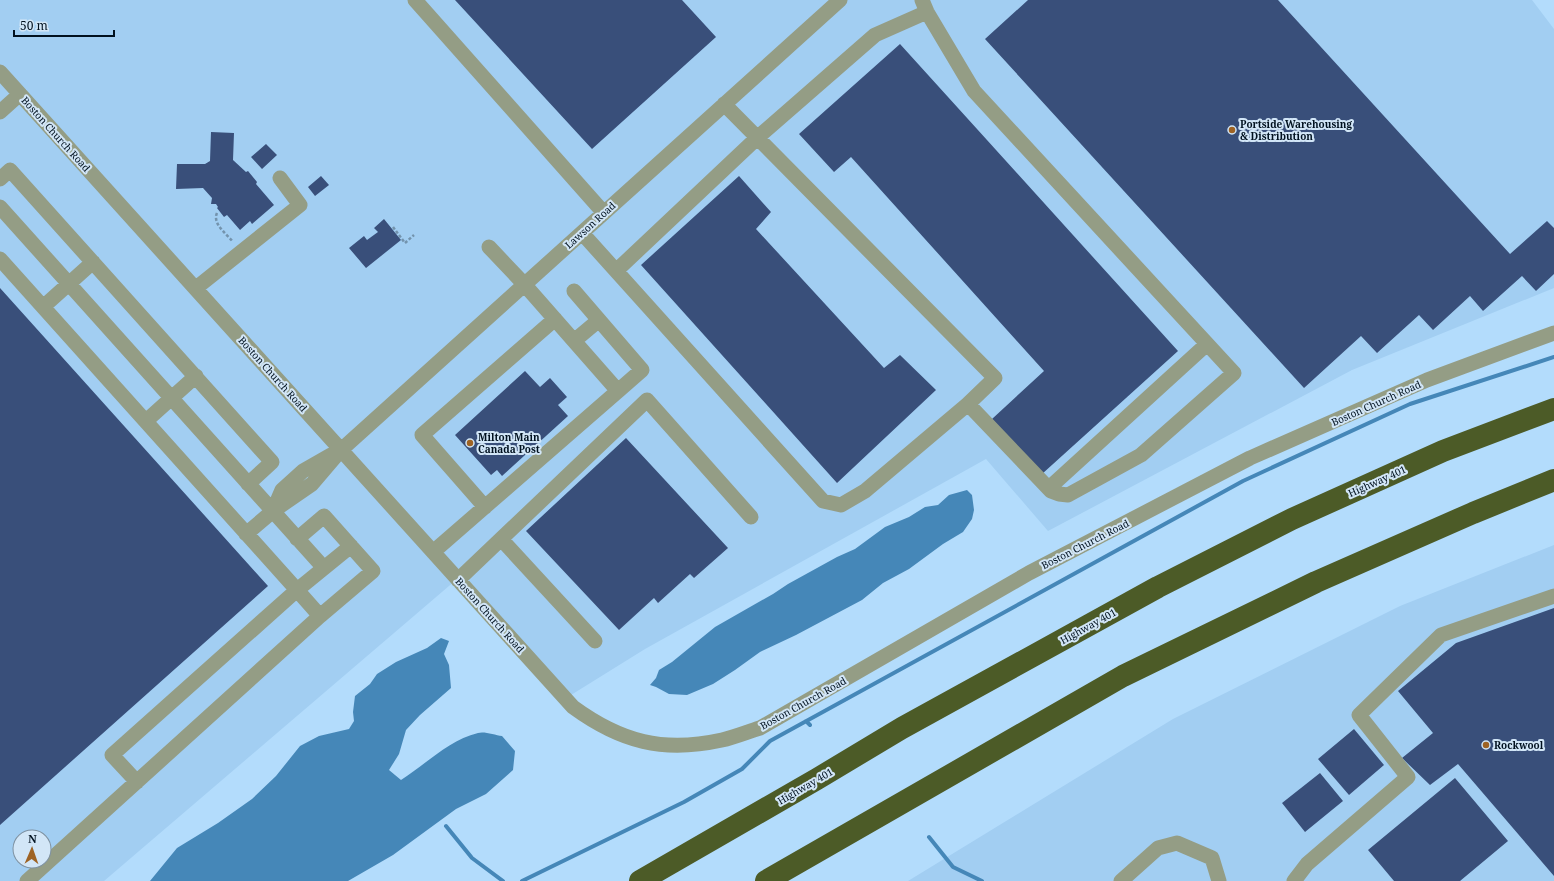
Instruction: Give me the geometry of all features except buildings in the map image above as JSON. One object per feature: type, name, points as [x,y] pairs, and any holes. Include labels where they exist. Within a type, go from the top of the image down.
[{"type":"highway","name":"Highway 401","points":[[640,881],[902,728],[1158,588],[1292,519],[1443,451],[1554,409]]},
{"type":"highway","points":[[766,881],[1123,676],[1316,582],[1473,513],[1554,480]]},
{"type":"street","points":[[415,0],[604,213]]},
{"type":"street","name":"Lawson Road","points":[[273,512],[282,490],[304,471],[341,450],[840,0]]},
{"type":"street","points":[[617,270],[757,138],[875,34],[924,6],[974,91],[1234,373],[1141,455],[1068,495],[1059,494],[1049,488],[968,404]]},
{"type":"street","name":"Boston Church Road","points":[[0,72],[573,707],[593,722],[613,732],[636,740],[662,745],[693,745],[723,740],[760,728],[1029,573],[1250,458],[1427,380],[1554,333]]},
{"type":"street","points":[[0,112],[20,94]]},
{"type":"street","points":[[582,233],[617,270],[823,501],[841,505],[865,491],[968,404],[995,378],[724,104]]},
{"type":"street","points":[[0,179],[10,170],[272,462],[248,484]]},
{"type":"street","points":[[196,288],[300,205],[280,178]]},
{"type":"street","points":[[0,207],[324,568]]},
{"type":"street","points":[[489,247],[524,284],[618,391]]},
{"type":"street","points":[[0,259],[320,616]]},
{"type":"street","points":[[43,307],[93,262]]},
{"type":"street","points":[[433,552],[642,370],[574,291]]},
{"type":"street","points":[[485,507],[422,435],[555,319]]},
{"type":"street","points":[[574,341],[598,320]]},
{"type":"street","points":[[1049,488],[1207,344]]},
{"type":"street","points":[[146,421],[196,376]]},
{"type":"street","points":[[458,580],[647,400],[751,517]]},
{"type":"street","points":[[246,534],[273,512]]},
{"type":"street","points":[[27,881],[320,616],[373,571],[324,516],[297,539]]},
{"type":"street","points":[[501,539],[595,641]]},
{"type":"street","points":[[137,782],[112,755],[297,590],[351,546]]},
{"type":"street","points":[[1294,881],[1306,864],[1408,777],[1359,715],[1441,635],[1554,596]]},
{"type":"street","points":[[1121,881],[1158,848],[1178,843],[1212,858],[1219,881]]},
{"type":"path","points":[[217,213],[215,217],[216,222],[242,252]]},
{"type":"path","points":[[393,227],[405,243],[414,235]]},
{"type":"shaded area","points":[[0,0],[1532,0],[1554,29],[1554,288],[1352,370],[1048,531],[986,459],[645,649],[571,695],[463,574],[104,881],[0,881]]},
{"type":"shaded area","points":[[967,490],[972,495],[974,510],[972,519],[963,532],[943,544],[909,569],[883,583],[862,600],[796,635],[760,652],[713,684],[687,695],[669,694],[650,685],[656,678],[659,670],[672,662],[715,627],[788,584],[837,557],[855,549],[885,527],[909,517],[925,507],[938,505],[949,495]]},
{"type":"shaded area","name":"Rockwool","points":[[1554,545],[1554,881],[908,881],[1173,719],[1400,606]]},
{"type":"shaded area","points":[[441,638],[449,641],[444,654],[449,665],[451,688],[420,715],[406,730],[399,754],[389,770],[401,780],[447,747],[467,736],[486,733],[502,736],[515,751],[513,770],[486,794],[456,809],[393,855],[348,881],[150,881],[177,848],[218,823],[252,799],[276,776],[300,746],[319,736],[349,729],[354,721],[353,712],[355,696],[370,684],[377,674],[396,662],[427,648]]},
{"type":"waterway","points":[[522,881],[684,802],[742,769],[770,741],[1243,481],[1410,404],[1554,357]]},
{"type":"waterway","points":[[806,721],[810,725]]},
{"type":"waterway","points":[[446,826],[472,858],[503,881]]},
{"type":"waterway","points":[[929,837],[953,867],[982,881]]},
{"type":"place","name":"Portside Warehousing & Distribution","points":[[1232,130]]},
{"type":"place","name":"Milton Main Canada Post","points":[[470,443]]},
{"type":"place","name":"Rockwool","points":[[1486,745]]}]
